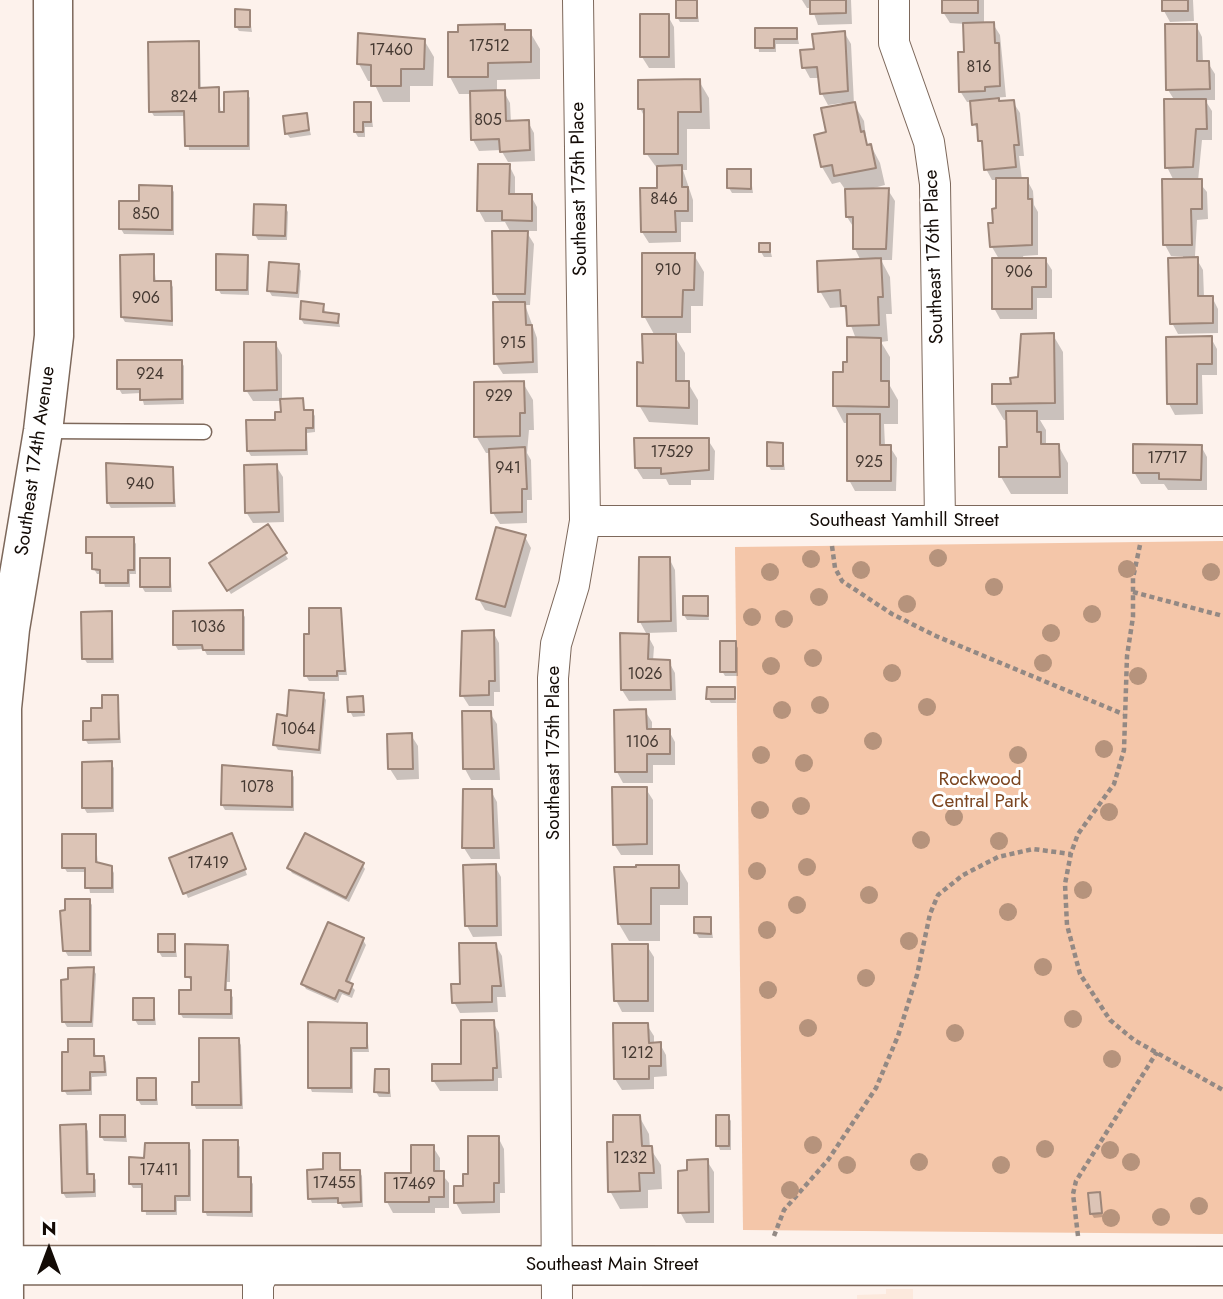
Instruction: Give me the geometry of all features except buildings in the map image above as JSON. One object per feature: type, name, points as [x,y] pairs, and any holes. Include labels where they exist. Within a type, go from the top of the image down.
[{"type":"street","name":"Southeast 174th Avenue","points":[[3,1276],[2,708],[15,593],[43,431],[54,336],[53,0]]},
{"type":"street","name":"Southeast 175th Place","points":[[557,1282],[552,678],[556,644],[574,585],[585,521],[578,0]]},
{"type":"street","name":"Southeast 176th Place","points":[[894,0],[894,43],[929,142],[936,184],[940,521]]},
{"type":"street","name":"Southeast Yamhill Street","points":[[585,521],[1223,521]]},
{"type":"street","name":"Southeast Main Street","points":[[3,1276],[263,1282],[557,1282],[773,1265],[1223,1266]]},
{"type":"lane","points":[[43,431],[204,432]]},
{"type":"path","points":[[831,521],[835,568],[850,589],[936,636],[1123,714]]},
{"type":"path","points":[[1139,521],[1140,552],[1133,592],[1133,617],[1127,656],[1127,698],[1123,714],[1124,750],[1117,776],[1107,795],[1078,834],[1065,884],[1065,913],[1080,974],[1110,1020],[1134,1040],[1223,1090]]},
{"type":"path","points":[[1133,592],[1223,616]]},
{"type":"path","points":[[773,1265],[774,1232],[784,1210],[848,1132],[885,1071],[914,984],[930,914],[938,895],[963,875],[998,857],[1033,849],[1071,854]]},
{"type":"path","points":[[1079,1265],[1073,1194],[1076,1181],[1157,1052]]},
{"type":"shaded area","points":[[886,1289],[913,1289],[913,1299],[857,1299],[857,1295],[886,1294]]},
{"type":"green space","name":"Rockwood Central Park","points":[[1223,541],[1223,1234],[743,1230],[735,547]]}]
